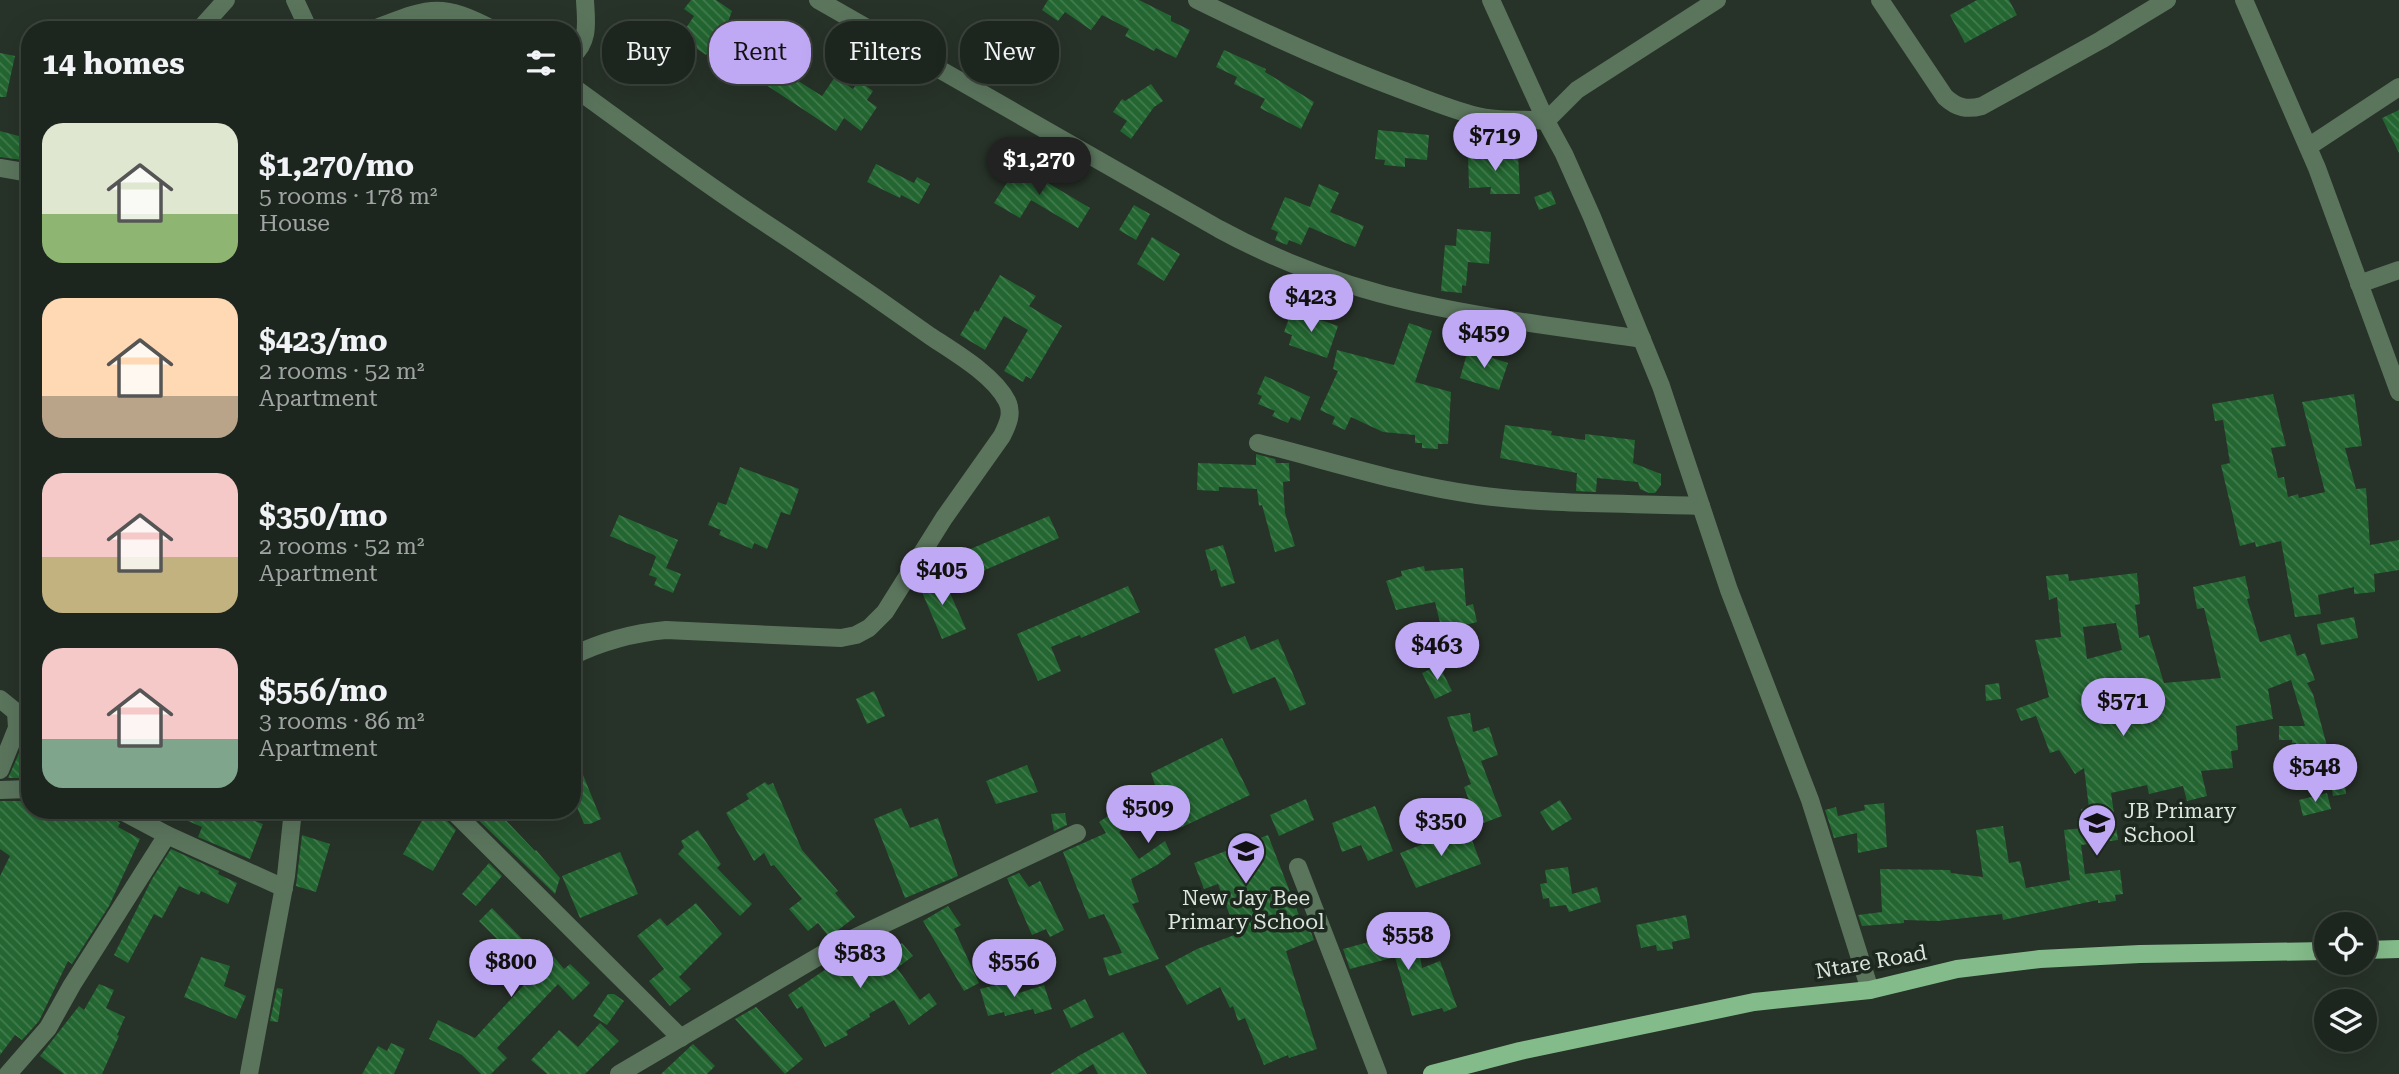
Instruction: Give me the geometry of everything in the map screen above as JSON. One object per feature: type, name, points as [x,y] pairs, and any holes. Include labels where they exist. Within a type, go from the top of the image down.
[{"type":"main road","points":[[2377,950],[2399,949]]},
{"type":"main road","name":"Ntare Road","points":[[1432,1074],[1520,1051],[1754,1002],[1870,990],[1957,969],[2040,959],[2140,954],[2314,951]]},
{"type":"street","points":[[207,21],[226,0]]},
{"type":"street","points":[[295,0],[305,21]]},
{"type":"street","points":[[581,45],[587,30],[585,0]]},
{"type":"street","points":[[818,0],[1219,229],[1284,261],[1412,302],[1642,340]]},
{"type":"street","points":[[1197,0],[1346,69],[1443,106],[1498,120],[1519,118],[1546,121]]},
{"type":"street","points":[[1491,0],[1587,204],[1661,386],[1729,590],[1810,800],[1870,990]]},
{"type":"street","points":[[1546,121],[1577,90],[1717,0]]},
{"type":"street","points":[[1880,0],[1945,97],[1955,106],[1970,109],[1982,106],[2101,40],[2166,0]]},
{"type":"street","points":[[2244,0],[2308,147],[2399,392]]},
{"type":"street","points":[[395,21],[426,10],[446,8],[480,21]]},
{"type":"street","points":[[2308,147],[2399,87]]},
{"type":"street","points":[[581,93],[661,151],[966,361],[996,386],[1010,410],[1002,436],[944,518],[885,612],[869,628],[856,635],[841,638],[666,630],[639,632],[607,640],[581,652]]},
{"type":"street","points":[[0,167],[21,171]]},
{"type":"street","points":[[2360,284],[2399,270]]},
{"type":"street","points":[[1258,443],[1418,483],[1478,495],[1524,500],[1701,506]]},
{"type":"street","points":[[0,699],[16,712],[17,729],[0,770]]},
{"type":"street","points":[[0,790],[21,789]]},
{"type":"street","points":[[137,819],[284,888]]},
{"type":"street","points":[[249,1074],[284,888],[292,819]]},
{"type":"street","points":[[461,819],[681,1038]]},
{"type":"street","points":[[619,1074],[833,948],[1077,833]]},
{"type":"street","points":[[8,1074],[48,1028],[72,985],[167,835]]},
{"type":"street","points":[[1298,867],[1378,1074]]},
{"type":"building","points":[[691,0],[716,0],[732,11],[728,21],[709,21],[709,50],[706,55],[695,47],[695,21],[691,21],[694,16],[684,9]]},
{"type":"building","points":[[1048,0],[1139,0],[1171,16],[1171,21],[1190,30],[1176,58],[1156,48],[1154,51],[1125,36],[1129,29],[1102,15],[1091,30],[1065,12],[1058,21],[1042,10]]},
{"type":"building","points":[[1977,0],[2009,0],[2017,15],[1965,43],[1950,15]]},
{"type":"building","points":[[1224,50],[1266,69],[1265,72],[1314,102],[1301,129],[1260,108],[1265,99],[1234,84],[1237,77],[1216,67]]},
{"type":"building","points":[[0,53],[15,56],[6,97],[0,97]]},
{"type":"building","points":[[765,84],[803,84],[822,96],[830,84],[846,84],[853,89],[857,84],[863,84],[873,91],[867,100],[877,107],[861,131],[844,118],[836,131]]},
{"type":"building","points":[[1151,84],[1163,101],[1154,107],[1131,139],[1120,131],[1127,121],[1113,112],[1122,99],[1125,101]]},
{"type":"building","points":[[2399,110],[2399,153],[2382,118]]},
{"type":"building","points":[[1378,130],[1429,135],[1427,160],[1405,158],[1405,167],[1384,165],[1385,160],[1375,159]]},
{"type":"building","points":[[0,131],[21,137],[21,160],[0,157]]},
{"type":"building","points":[[1518,153],[1520,194],[1490,194],[1491,187],[1469,188],[1468,154]]},
{"type":"building","points":[[1023,162],[1046,176],[1043,180],[1090,208],[1078,228],[1031,200],[1020,218],[994,203]]},
{"type":"building","points":[[876,164],[914,183],[917,177],[930,184],[919,204],[867,182]]},
{"type":"building","points":[[1319,184],[1339,193],[1330,212],[1364,226],[1355,247],[1309,227],[1301,245],[1289,240],[1287,245],[1275,240],[1278,232],[1271,229],[1285,197],[1310,207]]},
{"type":"building","points":[[1551,191],[1556,204],[1539,210],[1534,197]]},
{"type":"building","points":[[1134,205],[1150,214],[1136,240],[1119,230]]},
{"type":"building","points":[[1457,229],[1491,232],[1489,264],[1468,262],[1466,286],[1462,285],[1462,293],[1441,291],[1445,245],[1456,246]]},
{"type":"building","points":[[1152,237],[1180,254],[1164,281],[1137,264]]},
{"type":"building","points":[[1000,275],[1036,296],[1029,306],[1062,326],[1031,379],[1026,376],[1023,382],[1004,371],[1028,330],[1004,316],[985,350],[960,335],[975,310],[978,312]]},
{"type":"building","points":[[1292,310],[1338,326],[1327,358],[1289,345],[1292,335],[1284,332]]},
{"type":"building","points":[[1409,323],[1432,331],[1415,382],[1451,392],[1448,444],[1438,444],[1438,449],[1422,448],[1422,443],[1415,443],[1415,435],[1383,432],[1351,417],[1345,430],[1332,424],[1335,417],[1320,410],[1338,371],[1333,369],[1337,350],[1394,365]]},
{"type":"building","points":[[1468,350],[1508,363],[1499,390],[1460,378]]},
{"type":"building","points":[[1265,376],[1310,397],[1300,421],[1291,417],[1288,423],[1272,416],[1275,411],[1258,404],[1262,396],[1257,394]]},
{"type":"building","points":[[2273,394],[2286,446],[2271,448],[2278,478],[2284,477],[2288,497],[2298,494],[2299,498],[2325,492],[2302,402],[2354,394],[2362,446],[2345,448],[2356,489],[2366,488],[2370,545],[2399,540],[2399,570],[2374,574],[2375,592],[2354,594],[2354,587],[2318,595],[2321,614],[2295,617],[2281,541],[2256,547],[2255,542],[2240,546],[2221,465],[2230,463],[2223,420],[2215,421],[2212,404]]},
{"type":"building","points":[[1505,425],[1552,431],[1551,435],[1585,440],[1585,434],[1635,440],[1633,463],[1661,474],[1661,485],[1655,493],[1649,493],[1640,489],[1638,482],[1597,478],[1596,492],[1576,491],[1577,473],[1500,458]]},
{"type":"building","points":[[1256,454],[1275,459],[1276,463],[1289,463],[1290,481],[1283,482],[1285,513],[1295,546],[1275,552],[1262,505],[1259,506],[1257,489],[1219,487],[1219,491],[1197,490],[1198,463],[1256,465]]},
{"type":"building","points":[[740,467],[799,489],[790,515],[781,512],[767,549],[754,543],[752,549],[719,535],[721,530],[708,525],[718,502],[726,505]]},
{"type":"building","points":[[619,515],[678,540],[666,568],[681,574],[673,593],[654,585],[657,578],[649,575],[656,557],[654,555],[610,536]]},
{"type":"building","points":[[1049,516],[1059,538],[978,573],[968,550]]},
{"type":"building","points":[[1223,545],[1235,583],[1221,587],[1216,569],[1211,571],[1205,550]]},
{"type":"building","points":[[1424,566],[1425,571],[1463,568],[1466,606],[1473,604],[1477,622],[1442,631],[1435,602],[1396,610],[1386,581],[1402,576],[1401,571]]},
{"type":"building","points":[[2137,573],[2140,604],[2135,605],[2139,638],[2149,635],[2164,683],[2221,678],[2204,608],[2197,609],[2193,587],[2245,576],[2250,598],[2247,599],[2260,642],[2290,634],[2297,656],[2305,653],[2315,680],[2307,683],[2313,694],[2327,746],[2336,744],[2343,765],[2346,794],[2333,796],[2326,759],[2298,762],[2296,743],[2292,743],[2292,740],[2279,740],[2279,726],[2305,726],[2291,680],[2268,689],[2273,719],[2236,726],[2238,750],[2231,751],[2233,768],[2201,771],[2207,796],[2187,801],[2183,786],[2149,794],[2147,785],[2111,793],[2118,840],[2081,845],[2085,874],[2120,870],[2123,894],[2115,895],[2116,901],[2098,903],[2098,900],[2003,920],[2002,914],[1938,921],[1904,920],[1904,923],[1862,926],[1858,915],[1882,912],[1880,869],[1950,870],[1951,873],[1983,877],[1976,830],[2003,826],[2009,863],[2020,861],[2026,888],[2070,880],[2064,830],[2083,828],[2081,809],[2089,808],[2084,768],[2075,774],[2059,750],[2050,753],[2036,716],[2021,721],[2016,709],[2049,697],[2035,640],[2061,637],[2057,597],[2049,600],[2046,576],[2068,574],[2069,581]],"holes":[[[2116,623],[2122,650],[2087,659],[2083,627]]]},
{"type":"building","points":[[942,575],[966,629],[942,639],[919,585]]},
{"type":"building","points":[[1128,586],[1140,612],[1081,638],[1080,635],[1051,647],[1061,671],[1038,681],[1017,634]]},
{"type":"building","points":[[2354,617],[2358,638],[2321,645],[2317,624]]},
{"type":"building","points":[[1245,636],[1251,650],[1278,639],[1306,704],[1290,711],[1275,677],[1233,694],[1214,649]]},
{"type":"building","points":[[1439,665],[1452,691],[1435,699],[1422,673]]},
{"type":"building","points":[[1999,683],[2001,699],[1986,701],[1985,685]]},
{"type":"building","points":[[874,691],[885,716],[867,724],[856,699]]},
{"type":"building","points":[[1470,713],[1473,732],[1489,727],[1498,755],[1481,761],[1502,816],[1478,825],[1464,787],[1471,784],[1447,717]]},
{"type":"building","points":[[1222,738],[1250,795],[1180,828],[1184,807],[1165,803],[1119,832],[1139,859],[1165,841],[1171,854],[1131,879],[1139,902],[1132,904],[1159,959],[1109,976],[1103,958],[1122,953],[1104,914],[1089,919],[1063,852],[1106,833],[1099,822],[1155,785],[1151,773]]},
{"type":"building","points":[[20,751],[21,751],[21,778],[8,778]]},
{"type":"building","points":[[1027,765],[1038,792],[996,804],[986,781]]},
{"type":"building","points":[[581,770],[601,819],[584,824],[581,817]]},
{"type":"building","points":[[765,782],[768,785],[773,783],[802,850],[838,891],[835,893],[855,917],[829,937],[818,923],[808,931],[789,909],[802,899],[774,865],[771,866],[764,853],[754,861],[726,813],[749,799],[746,794]]},
{"type":"building","points":[[2327,793],[2331,809],[2303,816],[2299,800]]},
{"type":"building","points":[[1306,799],[1314,820],[1279,836],[1270,815]]},
{"type":"building","points":[[1560,800],[1572,819],[1552,831],[1540,812]]},
{"type":"building","points":[[0,801],[21,801],[21,819],[114,819],[120,823],[118,827],[140,839],[109,906],[72,964],[68,961],[39,1021],[22,1040],[15,1035],[0,1055],[0,876],[10,856],[0,849]]},
{"type":"building","points":[[1884,803],[1887,847],[1858,853],[1857,833],[1834,838],[1825,810],[1836,807],[1838,816],[1865,810],[1864,805]]},
{"type":"building","points":[[1375,806],[1393,851],[1368,861],[1361,845],[1342,852],[1332,823]]},
{"type":"building","points":[[901,808],[910,828],[938,818],[958,876],[905,898],[874,819]]},
{"type":"building","points":[[1065,813],[1067,825],[1054,831],[1051,814]]},
{"type":"building","points":[[183,819],[249,819],[263,824],[250,859],[198,837],[202,827]]},
{"type":"building","points":[[423,819],[445,819],[456,830],[433,871],[403,854]]},
{"type":"building","points":[[477,819],[505,819],[560,878],[555,894]]},
{"type":"building","points":[[1467,827],[1481,864],[1416,888],[1400,853]]},
{"type":"building","points":[[698,830],[721,864],[717,868],[752,904],[740,916],[678,854],[684,847],[681,841]]},
{"type":"building","points":[[302,835],[330,844],[316,892],[296,886]]},
{"type":"building","points":[[1268,835],[1302,923],[1307,921],[1314,940],[1286,951],[1317,1049],[1289,1058],[1288,1055],[1264,1065],[1245,1018],[1238,1021],[1233,1006],[1230,1008],[1220,987],[1187,1005],[1165,966],[1197,949],[1237,934],[1218,884],[1204,889],[1194,863]]},
{"type":"building","points":[[171,849],[219,871],[218,874],[237,883],[228,904],[201,891],[199,895],[179,886],[162,918],[154,914],[128,963],[114,955],[152,879]]},
{"type":"building","points":[[620,852],[638,894],[580,918],[562,876]]},
{"type":"building","points":[[489,863],[502,876],[476,906],[462,894]]},
{"type":"building","points":[[1568,867],[1572,894],[1597,887],[1601,902],[1569,912],[1566,905],[1550,907],[1549,898],[1543,899],[1540,884],[1547,883],[1545,870]]},
{"type":"building","points":[[1019,873],[1029,887],[1040,881],[1064,930],[1050,937],[1046,929],[1032,935],[1007,878]]},
{"type":"building","points":[[696,903],[722,934],[679,977],[691,989],[670,1006],[649,981],[664,969],[637,936],[660,918],[667,926]]},
{"type":"building","points":[[948,906],[961,925],[954,929],[979,983],[964,991],[923,921]]},
{"type":"building","points":[[492,908],[530,947],[539,939],[564,969],[570,964],[590,983],[573,1000],[558,984],[497,1048],[507,1058],[491,1074],[481,1074],[462,1055],[429,1039],[438,1020],[475,1038],[533,975],[515,953],[513,955],[479,921]]},
{"type":"building","points":[[1686,915],[1690,938],[1672,942],[1673,949],[1657,951],[1656,945],[1641,948],[1636,925]]},
{"type":"building","points":[[1416,933],[1422,968],[1440,961],[1457,1007],[1444,1012],[1442,1008],[1412,1016],[1395,957],[1350,969],[1343,949]]},
{"type":"building","points":[[890,934],[898,946],[902,943],[913,956],[897,968],[920,1000],[929,993],[937,1004],[909,1025],[894,1000],[846,1031],[848,1035],[825,1047],[802,1006],[797,1009],[788,995],[851,952]]},
{"type":"building","points":[[201,957],[230,966],[224,986],[246,996],[236,1019],[184,997]]},
{"type":"building","points":[[1015,980],[1019,993],[1044,985],[1052,1009],[1035,1014],[1033,1009],[1005,1016],[1004,1012],[988,1016],[980,989]]},
{"type":"building","points":[[99,984],[114,990],[106,1008],[125,1017],[117,1035],[119,1036],[102,1074],[64,1074],[40,1056],[79,1006],[84,1010]]},
{"type":"building","points":[[277,988],[283,989],[278,1022],[270,1021]]},
{"type":"building","points":[[608,994],[614,994],[624,1001],[607,1025],[593,1016]]},
{"type":"building","points":[[1085,999],[1094,1017],[1071,1028],[1063,1010]]},
{"type":"building","points":[[756,1007],[803,1059],[785,1074],[735,1019]]},
{"type":"building","points":[[600,1023],[619,1041],[585,1074],[547,1074],[531,1060],[559,1030],[578,1047]]},
{"type":"building","points":[[1123,1032],[1147,1074],[1098,1074],[1093,1064],[1077,1074],[1050,1074],[1080,1055]]},
{"type":"building","points":[[391,1043],[405,1049],[394,1074],[362,1074],[378,1046],[387,1051]]},
{"type":"building","points":[[693,1044],[715,1066],[707,1074],[661,1074]]},
{"type":"place","name":"JB Primary School","points":[[2097,857]]},
{"type":"place","name":"New Jay Bee Primary School","points":[[1246,885]]}]
